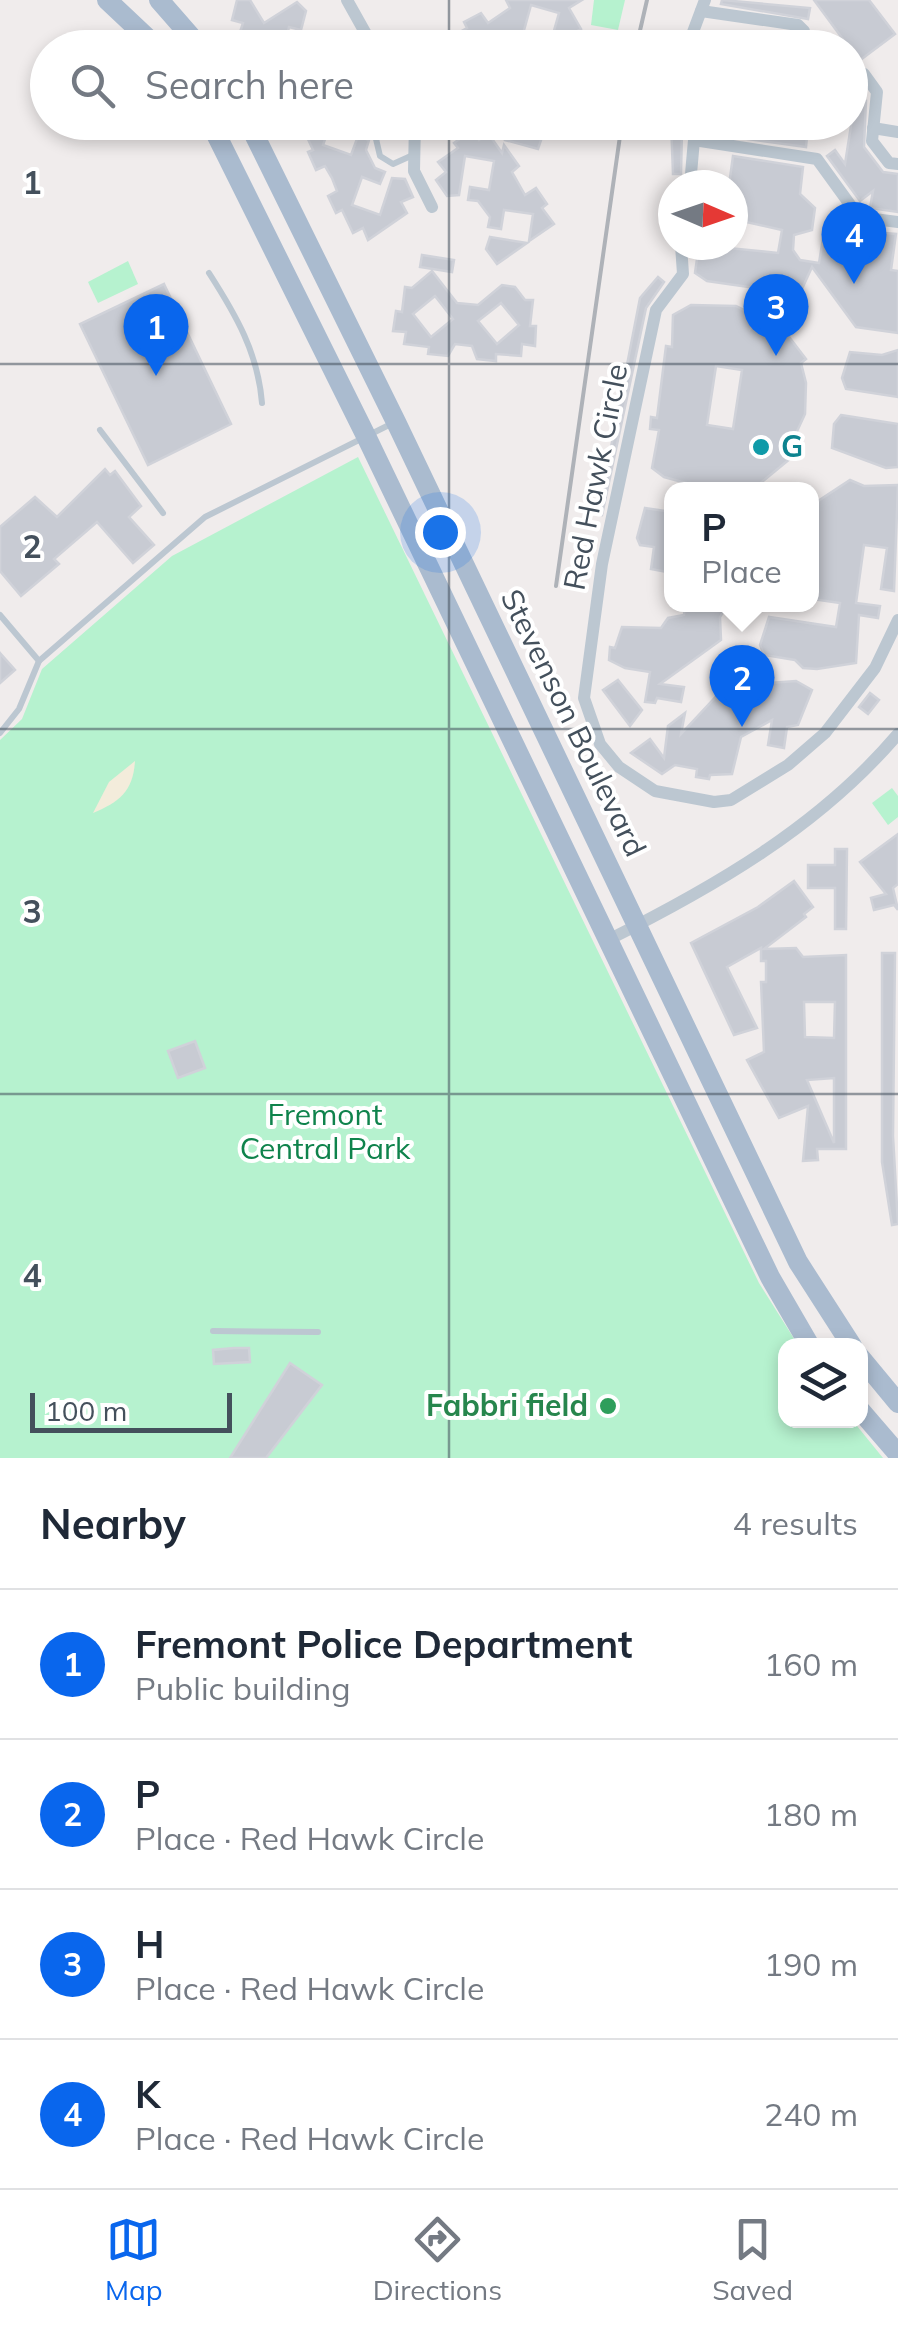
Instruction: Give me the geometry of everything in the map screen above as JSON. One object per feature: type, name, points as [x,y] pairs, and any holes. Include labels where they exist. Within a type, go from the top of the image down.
[{"type":"main road","points":[[107,0],[139,30]]},
{"type":"main road","points":[[159,0],[185,30]]},
{"type":"main road","name":"Stevenson Boulevard","points":[[219,140],[366,436],[770,1277],[805,1338]]},
{"type":"main road","name":"Stevenson Boulevard","points":[[257,140],[798,1262],[847,1338]]},
{"type":"main road","points":[[868,1367],[898,1403]]},
{"type":"main road","points":[[868,1419],[898,1454]]},
{"type":"street","points":[[347,0],[364,30]]},
{"type":"street","points":[[694,30],[703,6],[798,25],[803,30]]},
{"type":"street","points":[[868,80],[877,92],[872,141],[889,162],[898,164]]},
{"type":"street","points":[[873,128],[898,132]]},
{"type":"street","points":[[416,140],[414,171],[432,207]]},
{"type":"street","points":[[691,170],[694,140],[817,159],[859,217],[898,222]]},
{"type":"street","name":"Red Hawk Circle","points":[[683,260],[684,274],[656,310],[602,564],[584,698],[600,744],[619,766],[655,791],[714,802],[731,800],[788,765],[824,733],[852,702],[894,640],[898,620]]},
{"type":"street","points":[[606,941],[754,860],[859,780],[898,734]]},
{"type":"lane","points":[[376,140],[380,156],[393,164],[416,154]]},
{"type":"lane","points":[[209,273],[249,344],[262,403]]},
{"type":"lane","points":[[0,733],[20,710],[39,661],[205,517],[396,422]]},
{"type":"lane","points":[[100,430],[162,513]]},
{"type":"lane","points":[[0,615],[39,661]]},
{"type":"lane","points":[[213,1331],[318,1332]]},
{"type":"green space","points":[[594,0],[625,0],[618,30],[591,25]]},
{"type":"green space","points":[[128,261],[138,284],[98,303],[88,282]]},
{"type":"green space","name":"Fremont Central Park","points":[[358,457],[759,1283],[794,1338],[778,1338],[778,1428],[859,1428],[883,1458],[0,1458],[0,740],[22,719],[42,669],[172,556]]},
{"type":"green space","points":[[892,788],[898,796],[898,817],[888,825],[872,803]]},
{"type":"sand","points":[[135,761],[128,788],[110,805],[93,813],[109,782]]},
{"type":"building","points":[[237,0],[250,0],[264,23],[297,2],[306,11],[301,30],[241,30],[243,23],[232,20]]},
{"type":"building","points":[[506,0],[582,0],[569,8],[579,30],[554,30],[559,13],[531,5],[524,30],[463,30],[467,28],[464,22],[481,13],[488,23],[510,8]]},
{"type":"building","points":[[722,0],[810,8],[808,19],[721,4]]},
{"type":"building","points":[[814,0],[869,0],[895,34],[868,54],[868,30],[836,30]]},
{"type":"building","points":[[308,140],[325,140],[323,145],[351,155],[357,140],[369,140],[366,150],[375,168],[385,172],[380,184],[362,177],[352,205],[380,215],[392,178],[405,179],[413,197],[401,202],[407,213],[368,240],[363,228],[353,233],[342,210],[336,213],[328,196],[337,191],[325,166],[316,170],[308,152],[313,150]]},
{"type":"building","points":[[493,140],[502,153],[504,145],[519,166],[512,172],[525,195],[536,188],[547,204],[542,208],[554,224],[529,241],[533,214],[504,210],[501,229],[488,227],[490,217],[478,201],[468,200],[470,187],[489,190],[494,161],[465,156],[459,195],[447,196],[436,180],[446,172],[438,162],[458,148],[454,143]]},
{"type":"building","points":[[505,140],[541,140],[538,149]]},
{"type":"building","points":[[672,140],[682,140],[681,170],[673,170]]},
{"type":"building","points":[[755,140],[807,140],[806,147]]},
{"type":"building","points":[[849,140],[864,140],[864,147],[883,172],[898,174],[898,212],[870,208],[873,191],[860,201],[827,156],[835,150],[845,164]]},
{"type":"building","points":[[733,156],[803,167],[800,194],[815,208],[812,230],[794,235],[793,250],[800,260],[819,263],[824,232],[883,241],[885,233],[896,234],[891,270],[898,271],[898,333],[856,327],[812,267],[802,289],[789,293],[707,281],[695,273],[697,260],[748,260],[748,250],[778,253],[782,230],[748,222],[748,170],[731,170]]},
{"type":"building","points":[[490,237],[527,243],[497,264],[486,249]]},
{"type":"building","points":[[422,255],[454,260],[452,272],[420,267]]},
{"type":"building","points":[[432,271],[457,303],[478,305],[502,285],[515,287],[525,300],[533,300],[530,326],[536,326],[535,346],[522,344],[521,356],[496,354],[496,361],[477,359],[472,346],[455,344],[448,356],[428,354],[429,347],[404,344],[406,332],[393,331],[396,311],[402,312],[405,287],[412,288]],"holes":[[[435,296],[453,319],[431,337],[413,314]],[[501,303],[519,325],[497,344],[478,321]]]},
{"type":"building","points":[[658,277],[664,282],[646,308],[602,515],[598,514],[640,298]]},
{"type":"building","points":[[164,284],[231,424],[148,465],[80,324]]},
{"type":"building","points":[[691,305],[736,306],[754,315],[751,328],[770,312],[806,359],[801,363],[806,383],[805,414],[787,453],[791,458],[762,482],[682,482],[664,477],[652,468],[659,430],[650,429],[651,417],[657,418],[666,346],[672,347],[673,315]],"holes":[[[716,366],[742,370],[733,429],[707,425]]]},
{"type":"building","points":[[898,350],[898,397],[846,389],[842,378],[850,352],[882,355]]},
{"type":"building","points":[[841,415],[898,424],[898,467],[886,468],[832,448],[834,424]]},
{"type":"building","points":[[105,469],[110,475],[115,471],[141,506],[129,517],[154,545],[133,563],[97,522],[54,559],[59,564],[21,596],[0,571],[0,527],[35,497],[57,517]]},
{"type":"building","points":[[850,480],[864,486],[898,485],[894,591],[881,589],[887,548],[864,545],[856,603],[880,606],[878,618],[859,615],[856,663],[817,669],[803,668],[795,660],[764,655],[760,645],[769,617],[836,627],[840,603],[819,600],[819,500]]},
{"type":"building","points":[[645,508],[664,511],[664,571],[651,569],[654,547],[640,545],[637,538]]},
{"type":"building","points":[[723,612],[721,640],[660,684],[684,687],[681,702],[657,698],[655,703],[645,702],[650,672],[625,668],[609,660],[610,647],[615,648],[622,627],[661,628],[668,618]]},
{"type":"building","points":[[0,653],[15,670],[0,683]]},
{"type":"building","points":[[748,676],[769,683],[796,681],[812,690],[798,725],[787,727],[784,748],[768,745],[772,720],[741,737],[732,774],[710,775],[709,779],[696,777],[697,769],[675,765],[662,774],[631,753],[650,739],[664,758],[668,726],[685,713],[681,734],[722,690]]},
{"type":"building","points":[[618,680],[642,710],[630,726],[603,690]]},
{"type":"building","points":[[870,693],[879,700],[868,714],[859,707]]},
{"type":"building","points":[[898,834],[898,884],[893,888],[898,910],[894,905],[874,910],[871,898],[886,894],[860,862]]},
{"type":"building","points":[[835,849],[847,849],[846,929],[835,929],[835,888],[808,888],[808,865],[835,865]]},
{"type":"building","points":[[794,881],[813,907],[804,914],[806,917],[764,949],[796,948],[803,957],[846,955],[846,1149],[817,1149],[818,1160],[803,1161],[808,1106],[779,1118],[747,1060],[764,1052],[761,982],[766,982],[766,961],[761,961],[761,948],[727,967],[757,1028],[734,1035],[691,943],[758,907]],"holes":[[[804,1002],[835,1002],[834,1038],[805,1037]],[[834,1078],[834,1143],[807,1080]]]},
{"type":"building","points":[[882,953],[895,953],[893,1136],[898,1224],[892,1225],[882,1162]]},
{"type":"building","points":[[195,1041],[205,1068],[178,1078],[168,1051]]},
{"type":"building","points":[[249,1348],[250,1362],[214,1364],[213,1350]]},
{"type":"building","points":[[290,1363],[322,1385],[266,1458],[230,1458]]},
{"type":"railway","points":[[640,30],[647,0]]},
{"type":"railway","points":[[556,586],[619,140]]},
{"type":"place","name":"K","points":[[854,284]]},
{"type":"place","name":"H","points":[[776,356]]},
{"type":"place","name":"Fremont Police Department","points":[[156,376]]},
{"type":"place","name":"G","points":[[761,447]]},
{"type":"place","name":"P","points":[[742,727]]},
{"type":"place","name":"Fabbri field","points":[[608,1406]]}]
